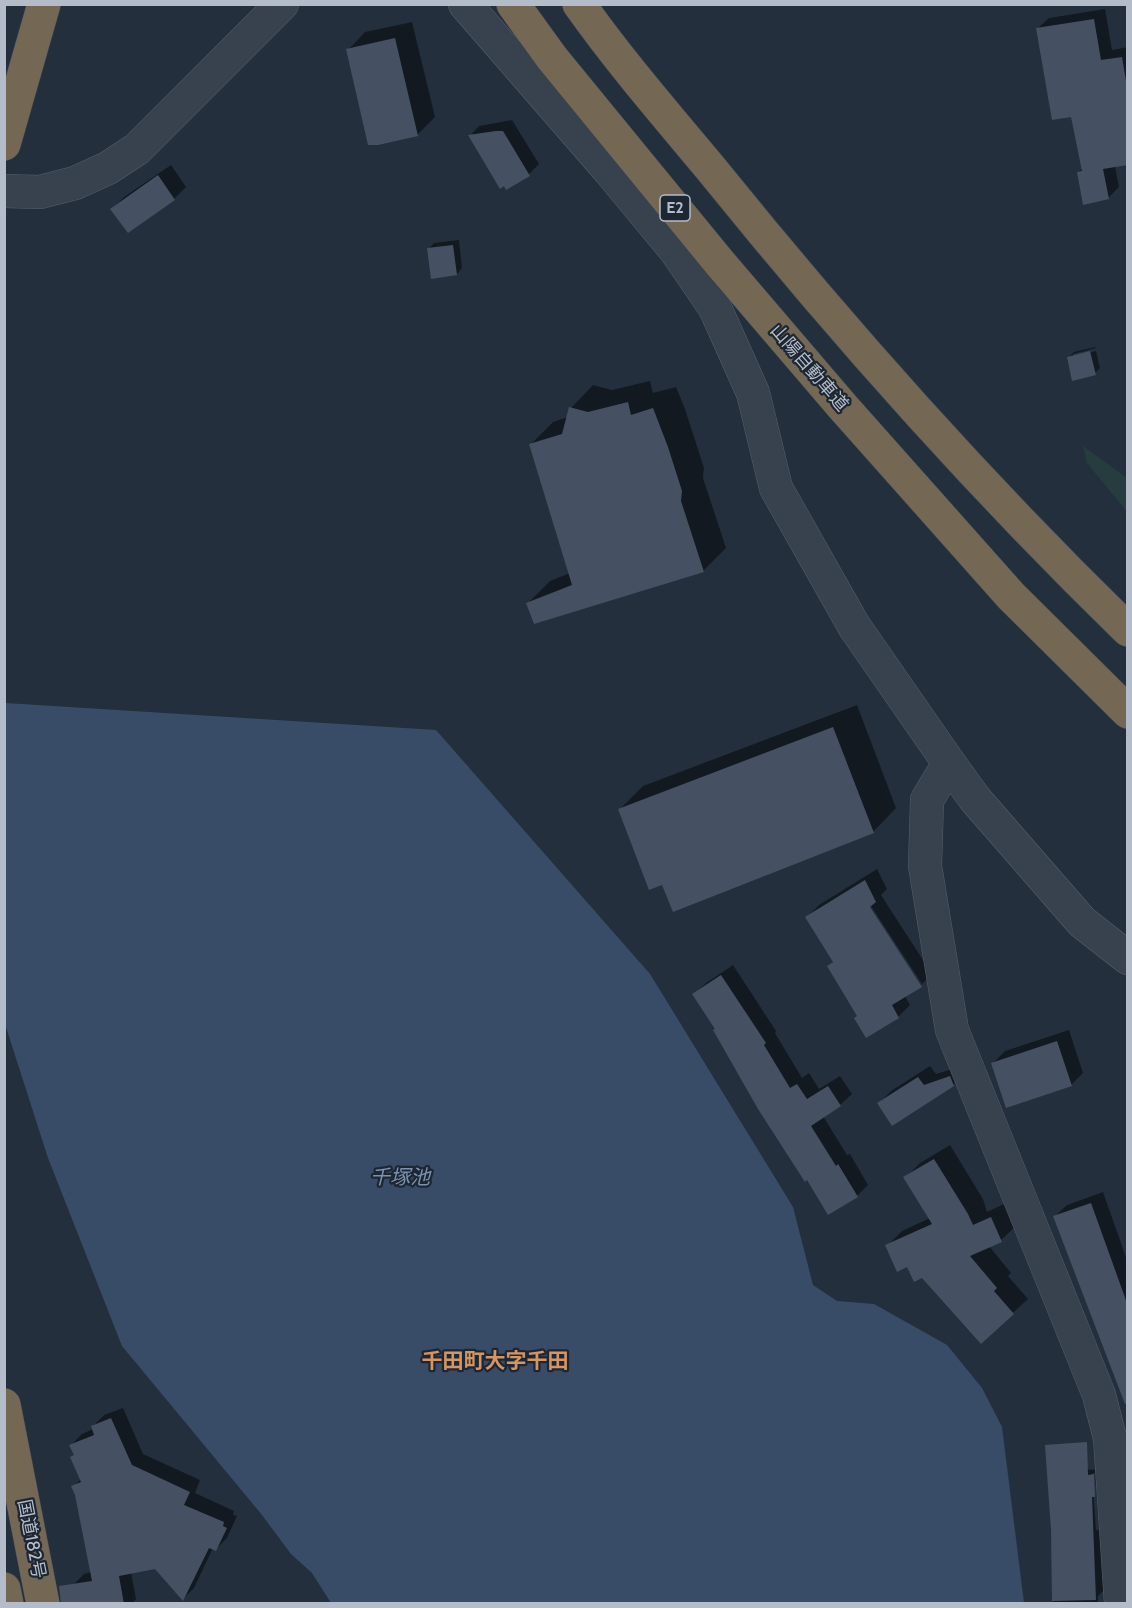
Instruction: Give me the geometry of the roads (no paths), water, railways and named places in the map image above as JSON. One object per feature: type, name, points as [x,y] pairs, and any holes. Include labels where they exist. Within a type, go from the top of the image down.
[{"type":"highway","points":[[4,144],[44,4]]},
{"type":"highway","name":"山陽自動車道","points":[[513,4],[552,58],[703,243],[843,407],[1011,596],[1128,712]]},
{"type":"highway","points":[[579,4],[762,232],[890,379],[1056,560],[1128,630]]},
{"type":"highway","name":"国道182号","points":[[4,1404],[43,1604]]},
{"type":"highway","name":"国道182号","points":[[4,1589],[7,1604]]},
{"type":"street","points":[[4,190],[40,192],[75,183],[108,168],[137,149],[282,4]]},
{"type":"street","points":[[465,4],[669,242],[715,308],[753,393],[777,488],[854,626],[975,799],[1082,922],[1128,958]]},
{"type":"street","points":[[950,763],[927,800],[925,866],[952,1030],[1100,1395],[1112,1449],[1121,1604]]},
{"type":"water","name":"千塚池","points":[[5,703],[436,730],[650,974],[793,1207],[813,1285],[837,1301],[874,1304],[947,1345],[982,1388],[1002,1427],[1024,1603],[331,1603],[312,1573],[291,1554],[262,1515],[122,1346],[48,1158],[5,1024]]},
{"type":"district","name":"千田町大字千田","points":[[495,1362]]}]
